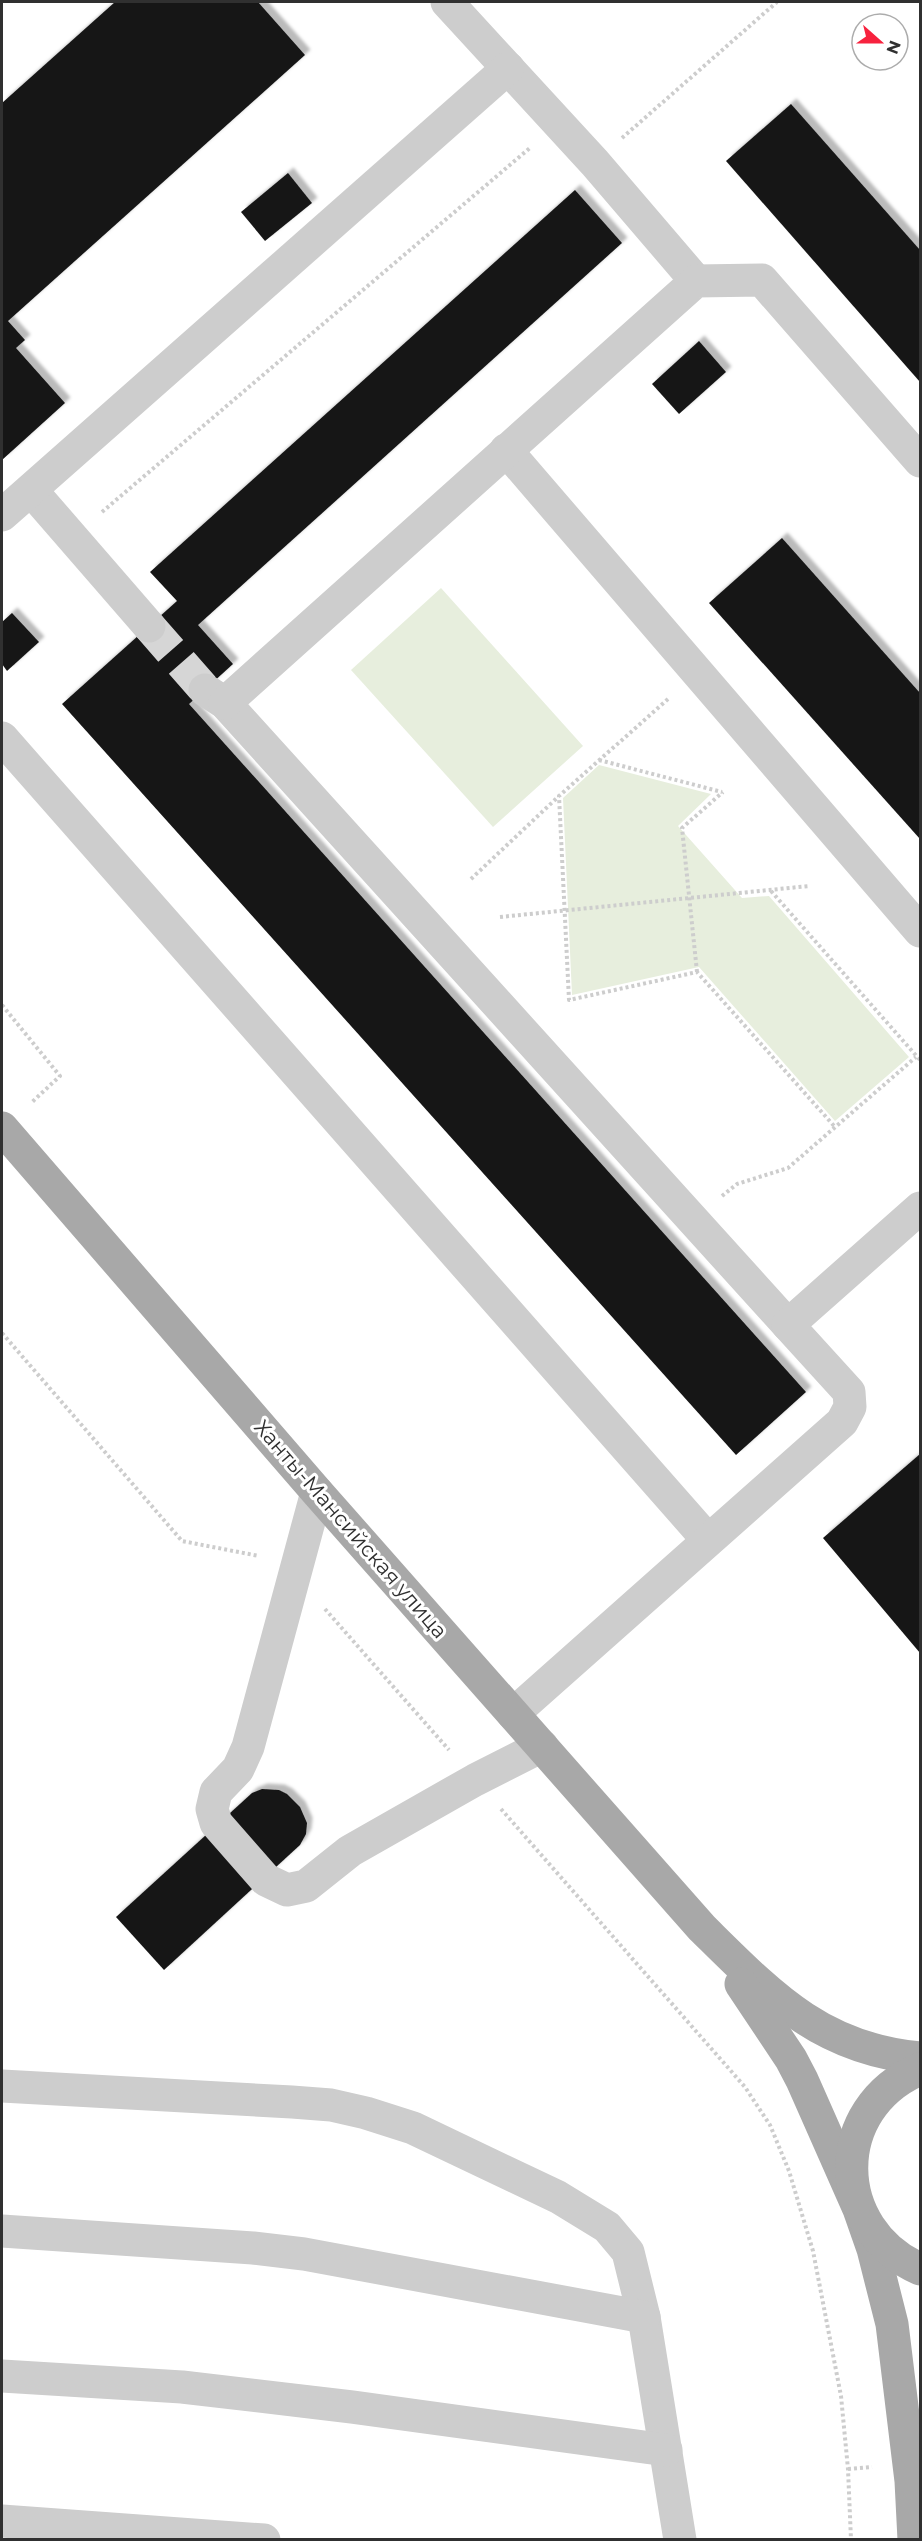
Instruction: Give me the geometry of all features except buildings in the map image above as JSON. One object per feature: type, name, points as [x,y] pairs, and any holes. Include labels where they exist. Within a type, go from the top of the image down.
[{"type":"main road","name":"Ханты-Мансийская улица","points":[[2,1129],[702,1928],[767,1992],[820,2030],[850,2043],[879,2051],[921,2058]]},
{"type":"main road","name":"Ханты-Мансийская улица","points":[[702,1928],[791,2059],[825,2127],[859,2209]]},
{"type":"main road","points":[[914,2540],[911,2481],[892,2324],[885,2289],[859,2209],[852,2175],[855,2140],[871,2108],[895,2083],[921,2069]]},
{"type":"main road","points":[[859,2209],[878,2240],[892,2253],[921,2269]]},
{"type":"lane","points":[[447,2],[595,163],[696,281]]},
{"type":"lane","points":[[2,516],[508,68]]},
{"type":"lane","points":[[513,1714],[842,1422],[850,1407],[849,1392],[215,697],[506,450],[696,281],[762,280],[921,461]]},
{"type":"lane","points":[[506,450],[921,931]]},
{"type":"lane","points":[[31,490],[149,626]]},
{"type":"lane","points":[[2,738],[708,1540]]},
{"type":"lane","points":[[788,1325],[915,1224]]},
{"type":"lane","points":[[318,1492],[248,1747],[238,1769],[216,1792],[212,1809],[216,1823],[266,1880],[287,1890],[306,1886],[350,1851],[475,1780],[542,1746]]},
{"type":"lane","points":[[2,2086],[331,2105],[366,2113],[413,2128],[558,2198],[607,2227],[628,2252],[645,2317],[680,2540]]},
{"type":"lane","points":[[2,2231],[253,2248],[304,2254],[645,2317]]},
{"type":"lane","points":[[2,2376],[182,2387],[352,2407],[666,2450]]},
{"type":"lane","points":[[2,2521],[264,2540]]},
{"type":"path","points":[[595,163],[777,2]]},
{"type":"path","points":[[72,538],[559,124]]},
{"type":"path","points":[[471,879],[598,760],[675,693]]},
{"type":"path","points":[[598,760],[723,792],[682,828],[697,972],[835,1127]]},
{"type":"path","points":[[559,796],[569,1000],[697,972]]},
{"type":"path","points":[[500,917],[809,886]]},
{"type":"path","points":[[719,1198],[737,1184],[788,1168],[919,1059],[771,891]]},
{"type":"path","points":[[2,1005],[60,1076],[2,1129]]},
{"type":"path","points":[[2,1333],[182,1541],[282,1560],[745,2088],[770,2125],[789,2171],[815,2262],[841,2396],[848,2469],[851,2540]]},
{"type":"green space","points":[[441,588],[583,746],[493,827],[351,670]]},
{"type":"green space","points":[[599,765],[711,794],[678,826],[742,898],[769,896],[909,1057],[835,1121],[699,967],[572,995],[563,798]]},
{"type":"tunnel","points":[[149,626],[205,690]]}]
